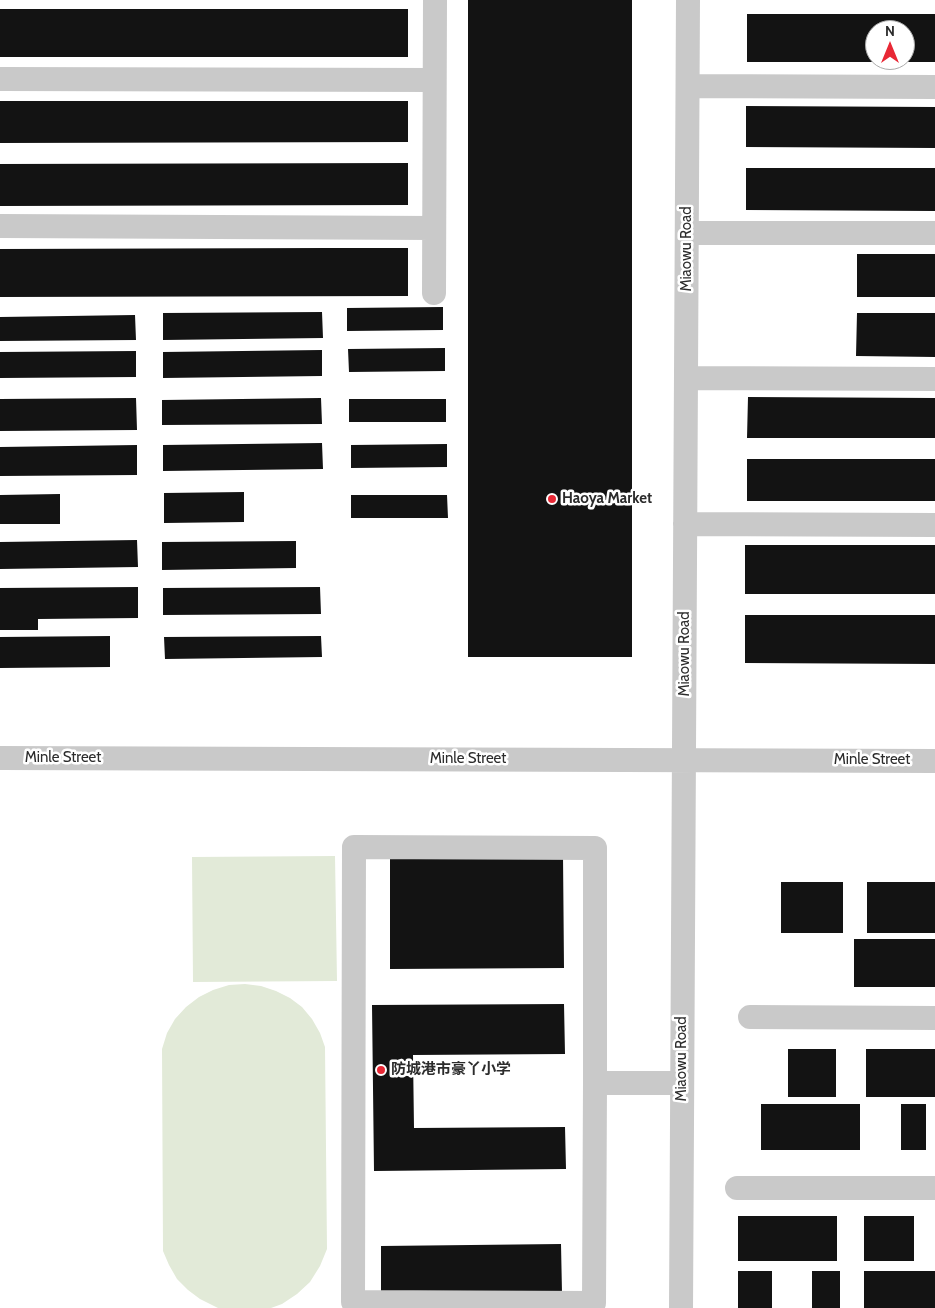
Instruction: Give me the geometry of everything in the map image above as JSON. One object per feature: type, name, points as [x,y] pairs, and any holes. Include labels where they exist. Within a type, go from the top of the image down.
[{"type":"street","points":[[434,0],[434,293]]},
{"type":"street","name":"Miaowu Road","points":[[681,1308],[688,0]]},
{"type":"street","points":[[0,79],[434,80]]},
{"type":"street","points":[[688,86],[935,86]]},
{"type":"street","points":[[0,226],[434,228]]},
{"type":"street","points":[[687,232],[935,233]]},
{"type":"street","points":[[686,378],[935,379]]},
{"type":"street","points":[[685,524],[935,525]]},
{"type":"street","name":"Minle Street","points":[[0,758],[935,761]]},
{"type":"street","points":[[354,847],[595,848],[595,1083],[594,1303],[353,1302],[354,847]]},
{"type":"street","points":[[750,1017],[935,1018]]},
{"type":"street","points":[[595,1083],[682,1083]]},
{"type":"street","points":[[737,1188],[935,1188]]},
{"type":"green space","points":[[335,856],[337,981],[193,982],[192,857]]},
{"type":"green space","points":[[229,985],[261,986],[276,991],[302,1007],[312,1019],[325,1047],[327,1249],[320,1266],[310,1282],[282,1304],[271,1308],[218,1308],[200,1299],[177,1279],[163,1251],[162,1049],[167,1033],[175,1019],[186,1007],[199,997],[213,990]]},
{"type":"building","name":"Haoya Market","points":[[468,0],[632,0],[632,657],[468,657]]},
{"type":"building","points":[[0,9],[408,9],[408,57],[0,57]]},
{"type":"building","points":[[747,14],[935,14],[935,62],[915,62],[915,20],[865,20],[865,62],[747,62]]},
{"type":"building","points":[[0,101],[408,101],[408,142],[0,143]]},
{"type":"building","points":[[746,106],[935,107],[935,148],[746,147]]},
{"type":"building","points":[[408,163],[408,205],[0,206],[0,164]]},
{"type":"building","points":[[746,168],[935,168],[935,211],[746,210]]},
{"type":"building","points":[[408,248],[408,296],[0,297],[0,249]]},
{"type":"building","points":[[857,254],[935,254],[935,297],[857,297]]},
{"type":"building","points":[[443,307],[443,330],[347,331],[347,308]]},
{"type":"building","points":[[322,312],[323,338],[163,340],[163,313]]},
{"type":"building","points":[[857,313],[935,313],[935,357],[856,356]]},
{"type":"building","points":[[135,315],[136,340],[0,341],[0,317]]},
{"type":"building","points":[[445,348],[445,371],[349,372],[348,349]]},
{"type":"building","points":[[322,350],[322,376],[163,378],[163,352]]},
{"type":"building","points":[[136,351],[136,377],[0,378],[0,352]]},
{"type":"building","points":[[748,397],[935,398],[935,438],[747,438]]},
{"type":"building","points":[[136,398],[137,430],[0,431],[0,399]]},
{"type":"building","points":[[321,398],[322,424],[162,425],[162,400]]},
{"type":"building","points":[[349,399],[446,399],[446,422],[349,422]]},
{"type":"building","points":[[322,443],[323,469],[163,471],[163,445]]},
{"type":"building","points":[[447,444],[447,467],[351,468],[351,445]]},
{"type":"building","points":[[137,445],[137,475],[0,476],[0,447]]},
{"type":"building","points":[[747,459],[935,459],[935,501],[747,501]]},
{"type":"building","points":[[244,492],[244,522],[164,523],[164,493]]},
{"type":"building","points":[[60,494],[60,524],[0,524],[0,495]]},
{"type":"building","points":[[351,495],[447,495],[448,518],[351,518]]},
{"type":"building","points":[[137,540],[138,567],[0,569],[0,542]]},
{"type":"building","points":[[296,541],[296,568],[162,570],[162,542]]},
{"type":"building","points":[[745,545],[935,545],[935,594],[745,594]]},
{"type":"building","points":[[138,587],[138,618],[38,619],[38,630],[0,630],[0,588]]},
{"type":"building","points":[[320,587],[321,614],[163,615],[163,588]]},
{"type":"building","points":[[745,615],[935,615],[935,664],[745,663]]},
{"type":"building","points":[[110,636],[110,667],[0,668],[0,637]]},
{"type":"building","points":[[321,636],[322,657],[165,659],[164,637]]},
{"type":"building","points":[[563,855],[564,968],[390,969],[390,856]]},
{"type":"building","points":[[781,882],[843,882],[843,933],[781,933]]},
{"type":"building","points":[[867,882],[935,882],[935,933],[867,933]]},
{"type":"building","points":[[854,939],[935,939],[935,987],[854,987]]},
{"type":"building","points":[[564,1004],[565,1054],[413,1055],[414,1128],[565,1127],[566,1169],[374,1171],[372,1005]]},
{"type":"building","points":[[788,1049],[836,1049],[836,1097],[788,1097]]},
{"type":"building","points":[[866,1049],[935,1049],[935,1097],[866,1097]]},
{"type":"building","points":[[761,1104],[860,1104],[860,1150],[761,1150]]},
{"type":"building","points":[[901,1104],[926,1104],[926,1150],[901,1150]]},
{"type":"building","points":[[738,1216],[837,1216],[837,1261],[738,1261]]},
{"type":"building","points":[[864,1216],[914,1216],[914,1261],[864,1261]]},
{"type":"building","points":[[561,1244],[562,1293],[381,1295],[381,1246]]},
{"type":"building","points":[[738,1271],[772,1271],[772,1308],[738,1308]]},
{"type":"building","points":[[812,1271],[840,1271],[840,1308],[812,1308]]},
{"type":"building","points":[[864,1271],[935,1271],[935,1308],[864,1308]]},
{"type":"place","name":"Haoya Market","points":[[552,499]]},
{"type":"place","name":"防城港市豪丫小学","points":[[381,1070]]}]
